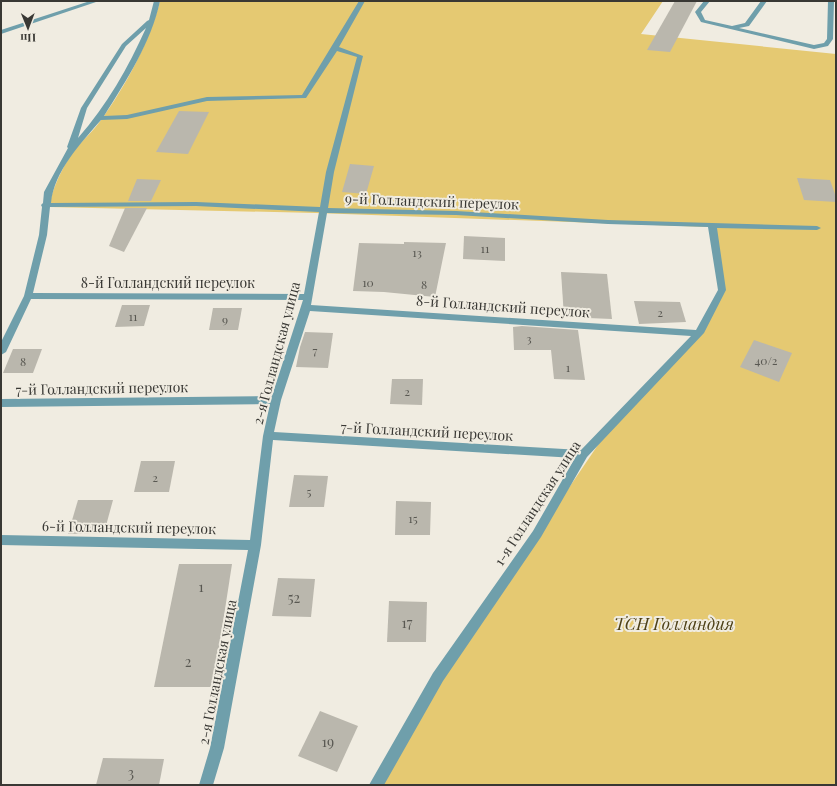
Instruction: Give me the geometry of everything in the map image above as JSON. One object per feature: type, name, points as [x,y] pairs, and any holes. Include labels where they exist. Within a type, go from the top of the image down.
[{"type":"street","points":[[1,32],[96,1]]},
{"type":"street","points":[[69,152],[99,118],[134,62],[153,19],[157,1]]},
{"type":"street","points":[[99,118],[126,117],[207,99],[304,97],[362,1]]},
{"type":"street","points":[[707,1],[698,12],[703,21],[814,47],[826,45],[830,39],[830,1]]},
{"type":"street","points":[[724,27],[747,25],[764,1]]},
{"type":"street","points":[[1,352],[28,296],[43,235],[45,205],[48,192],[69,152],[84,108],[124,45],[153,19]]},
{"type":"street","name":"2-я Голландская улица","points":[[206,785],[218,748],[255,545],[268,436],[276,400],[306,308],[322,210],[339,132],[360,56],[335,48]]},
{"type":"street","name":"9-й Голландский переулок","points":[[45,205],[196,204],[322,210],[456,213],[608,222],[817,228]]},
{"type":"street","name":"1-я Голландская улица","points":[[376,785],[438,676],[537,534],[583,454],[699,333],[722,290],[712,224]]},
{"type":"street","name":"8-й Голландский переулок","points":[[28,296],[308,296]]},
{"type":"street","name":"8-й Голландский переулок","points":[[306,308],[699,333]]},
{"type":"street","name":"7-й Голландский переулок","points":[[1,403],[276,400]]},
{"type":"street","name":"7-й Голландский переулок","points":[[268,436],[583,454]]},
{"type":"street","name":"6-й Голландский переулок","points":[[1,540],[255,545]]},
{"type":"green space","name":"ТСН Голландия","points":[[160,1],[663,1],[641,34],[836,54],[836,785],[379,785],[442,675],[602,439],[702,334],[725,290],[709,227],[316,213],[49,207],[55,186],[69,158],[98,124],[128,78],[150,32]]},
{"type":"building","points":[[675,1],[697,1],[670,52],[647,50]]},
{"type":"building","points":[[179,111],[209,112],[188,154],[156,152]]},
{"type":"building","points":[[350,164],[374,166],[366,194],[342,192]]},
{"type":"building","points":[[797,178],[830,180],[836,197],[836,202],[804,200]]},
{"type":"building","points":[[137,179],[161,180],[151,201],[128,201]]},
{"type":"building","points":[[125,208],[147,208],[124,252],[109,246]]},
{"type":"building","points":[[464,236],[505,238],[505,261],[463,259]]},
{"type":"building","points":[[404,242],[446,243],[435,297],[384,292],[353,291],[359,243],[404,244]]},
{"type":"building","points":[[561,272],[607,274],[612,319],[564,317]]},
{"type":"building","points":[[634,301],[680,302],[686,322],[639,324]]},
{"type":"building","points":[[122,305],[150,305],[144,326],[115,327]]},
{"type":"building","points":[[213,308],[242,308],[238,330],[209,330]]},
{"type":"building","points":[[522,326],[578,330],[585,380],[554,379],[551,350],[514,350],[513,327]]},
{"type":"building","points":[[305,332],[333,333],[328,368],[296,367]]},
{"type":"building","points":[[754,340],[792,353],[779,382],[740,367]]},
{"type":"building","points":[[13,349],[42,349],[33,373],[3,373]]},
{"type":"building","points":[[392,379],[423,379],[422,405],[390,404]]},
{"type":"building","points":[[141,461],[175,461],[169,492],[134,492]]},
{"type":"building","points":[[294,475],[328,476],[324,507],[289,507]]},
{"type":"building","points":[[78,500],[113,500],[104,533],[68,534]]},
{"type":"building","points":[[396,501],[431,502],[430,535],[395,535]]},
{"type":"building","points":[[179,564],[232,564],[213,687],[154,687]]},
{"type":"building","points":[[278,578],[315,579],[311,617],[272,616]]},
{"type":"building","points":[[389,601],[427,602],[426,642],[387,642]]},
{"type":"building","points":[[320,711],[358,726],[337,772],[298,756]]},
{"type":"building","points":[[103,758],[164,759],[159,785],[96,785]]}]
